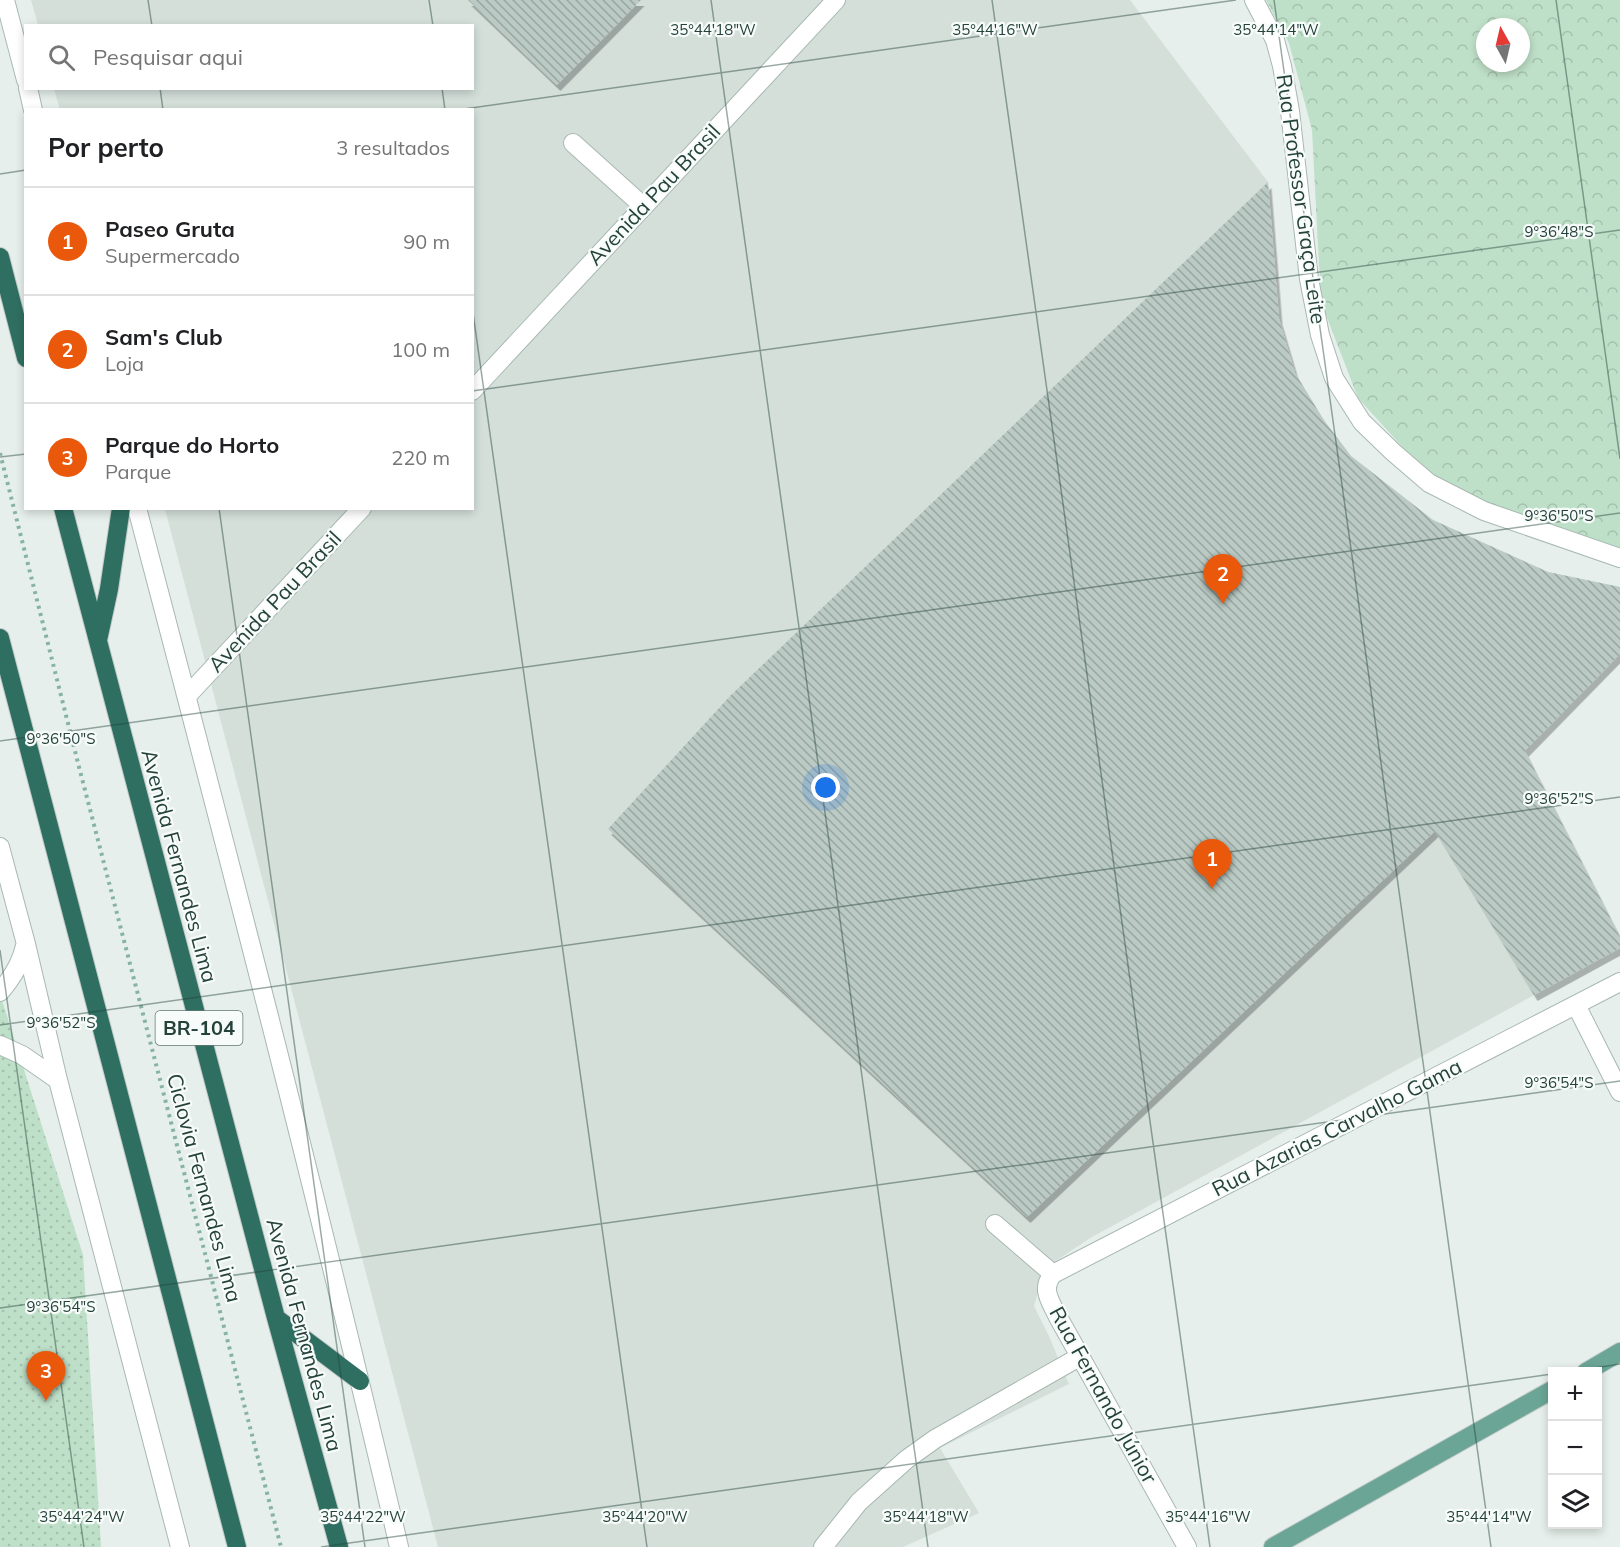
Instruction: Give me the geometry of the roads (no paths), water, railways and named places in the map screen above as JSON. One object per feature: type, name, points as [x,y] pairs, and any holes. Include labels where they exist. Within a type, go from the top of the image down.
[{"type":"highway","points":[[0,257],[24,350]]},
{"type":"highway","name":"Avenida Fernandes Lima","points":[[64,510],[276,1318],[339,1547]]},
{"type":"highway","points":[[97,644],[109,590],[121,510]]},
{"type":"highway","points":[[0,638],[237,1547]]},
{"type":"highway","points":[[276,1318],[360,1381]]},
{"type":"main road","points":[[1593,1367],[1620,1352]]},
{"type":"main road","points":[[1273,1547],[1548,1392]]},
{"type":"street","points":[[6,0],[24,72]]},
{"type":"street","name":"Avenida Pau Brasil","points":[[474,389],[836,0]]},
{"type":"street","name":"Rua Professor Graça Leite","points":[[1254,0],[1275,40],[1282,66],[1290,111],[1309,279],[1320,335],[1334,378],[1362,422],[1429,483],[1484,511],[1620,558]]},
{"type":"street","points":[[28,90],[33,108]]},
{"type":"street","points":[[573,143],[643,206]]},
{"type":"street","name":"Avenida Fernandes Lima","points":[[138,510],[187,696],[360,1381],[399,1547]]},
{"type":"street","name":"Avenida Pau Brasil","points":[[187,696],[360,510]]},
{"type":"street","points":[[0,847],[58,1080],[180,1547]]},
{"type":"street","points":[[0,992],[13,976],[26,944]]},
{"type":"street","name":"Rua Azarias Carvalho Gama","points":[[1053,1274],[1620,982]]},
{"type":"street","points":[[1576,1005],[1620,1092]]},
{"type":"street","points":[[0,1045],[22,1054],[58,1080]]},
{"type":"street","points":[[995,1224],[1053,1274]]},
{"type":"street","name":"Rua Fernando Júnior","points":[[1053,1274],[1046,1285],[1047,1294],[1188,1547]]},
{"type":"street","points":[[823,1547],[859,1502],[907,1459],[935,1439],[1081,1356]]},
{"type":"place","name":"Sam's Club","points":[[1223,604]]},
{"type":"place","name":"Paseo Gruta","points":[[1212,889]]},
{"type":"place","name":"Parque do Horto","points":[[46,1401]]}]
